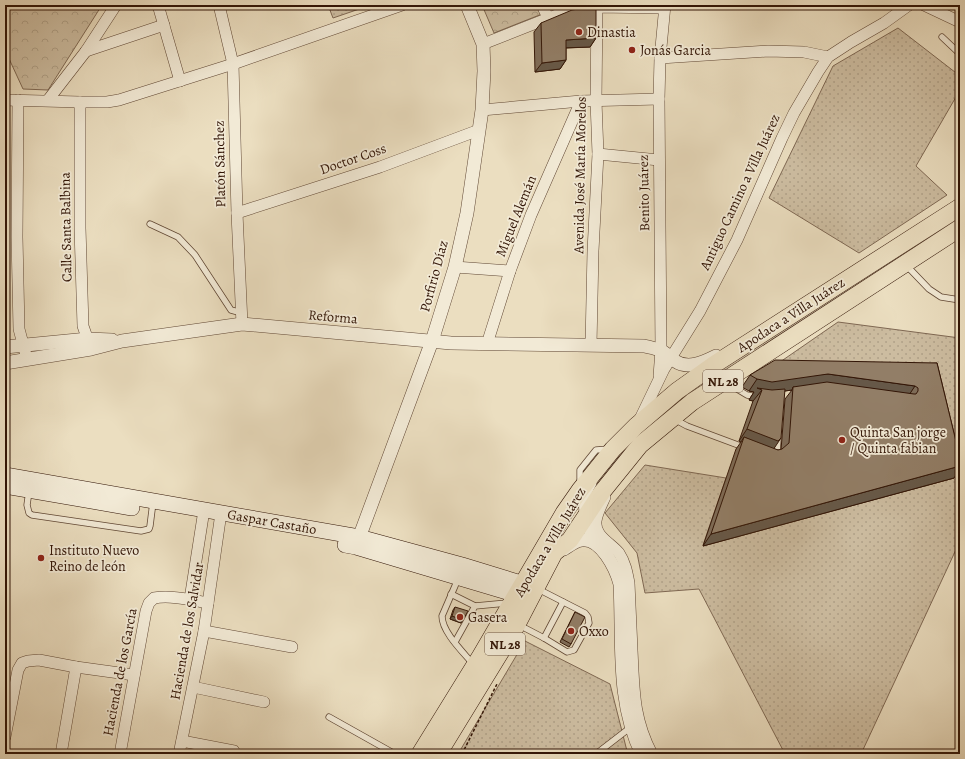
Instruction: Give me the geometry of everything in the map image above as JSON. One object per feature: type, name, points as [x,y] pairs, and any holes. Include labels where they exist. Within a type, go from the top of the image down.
[{"type":"main road","name":"Apodaca a Villa Juárez","points":[[438,754],[502,654],[564,513],[580,490],[615,447],[636,426],[677,391],[715,364],[960,207]]},
{"type":"main road","name":"Apodaca a Villa Juárez","points":[[420,754],[474,666],[522,607],[552,556],[570,540],[586,515],[640,445],[692,402],[960,228]]},
{"type":"main road","name":"Gaspar Castaño","points":[[5,474],[30,485]]},
{"type":"main road","name":"Gaspar Castaño","points":[[5,486],[30,485],[358,542],[461,571],[522,607]]},
{"type":"street","points":[[48,100],[86,51],[116,5]]},
{"type":"street","points":[[158,5],[180,81]]},
{"type":"street","name":"Platón Sánchez","points":[[220,5],[233,64],[237,213],[242,318]]},
{"type":"street","points":[[5,100],[107,102],[119,100],[233,64],[402,5]]},
{"type":"street","name":"Porfirio Díaz","points":[[358,542],[432,341],[455,267],[467,213],[482,110],[484,70],[483,44],[467,5]]},
{"type":"street","points":[[542,5],[548,18]]},
{"type":"street","name":"Antiguo Camino a Villa Juárez","points":[[636,426],[659,380],[664,354],[700,311],[737,240],[794,113],[818,72],[828,57],[884,23],[908,5]]},
{"type":"street","points":[[924,5],[959,20]]},
{"type":"street","points":[[483,44],[564,12],[597,6],[665,6]]},
{"type":"street","name":"Avenida José María Morelos","points":[[591,345],[593,251],[598,154],[596,101],[597,6]]},
{"type":"street","name":"Benito Juárez","points":[[664,354],[659,99],[660,58],[665,6]]},
{"type":"street","points":[[86,51],[164,25]]},
{"type":"street","points":[[660,58],[768,51],[804,52],[828,57]]},
{"type":"street","points":[[482,110],[582,101],[659,99]]},
{"type":"street","points":[[18,100],[17,237],[19,329],[27,359]]},
{"type":"street","name":"Miguel Alemán","points":[[487,344],[510,271],[531,215],[582,101]]},
{"type":"street","name":"Calle Santa Balbina","points":[[80,102],[80,228],[83,326],[90,344]]},
{"type":"street","name":"Doctor Coss","points":[[237,213],[346,178],[478,130]]},
{"type":"street","points":[[598,154],[659,160]]},
{"type":"street","points":[[455,267],[510,271]]},
{"type":"street","name":"Reforma","points":[[90,344],[104,339],[122,341],[242,318],[432,341],[487,344],[644,346],[664,354],[676,362],[694,365],[702,363],[722,353],[739,349]]},
{"type":"street","points":[[5,347],[23,345],[90,344]]},
{"type":"street","points":[[5,363],[90,344]]},
{"type":"street","points":[[615,447],[591,483],[586,494],[586,515],[589,531],[596,544],[612,562],[617,572],[620,584],[625,691],[631,726],[642,754]]},
{"type":"street","points":[[609,487],[596,520],[596,528],[600,536],[619,553],[626,566],[629,583],[633,692],[638,722],[644,739],[652,754]]},
{"type":"street","name":"Hacienda de los Salvidar","points":[[190,600],[204,515]]},
{"type":"street","name":"Hacienda de los Salvidar","points":[[180,754],[204,631],[221,517]]},
{"type":"street","points":[[552,556],[576,541],[583,540],[596,544]]},
{"type":"street","name":"Hacienda de los García","points":[[120,754],[146,611],[149,603],[154,598],[161,597],[190,600]]},
{"type":"street","points":[[190,600],[208,603]]},
{"type":"street","points":[[204,631],[292,647]]},
{"type":"street","points":[[5,736],[18,670],[22,663],[39,660],[134,675]]},
{"type":"street","points":[[61,754],[76,667]]},
{"type":"street","points":[[193,687],[264,702]]},
{"type":"street","points":[[182,741],[234,751]]},
{"type":"lane","points":[[942,37],[960,54]]},
{"type":"lane","points":[[150,224],[178,237],[195,255],[231,310],[242,318]]},
{"type":"lane","points":[[904,263],[929,289],[940,297],[960,300]]},
{"type":"lane","points":[[723,381],[747,395],[764,398]]},
{"type":"lane","points":[[671,418],[687,426],[750,450]]},
{"type":"lane","points":[[771,458],[777,452],[779,431]]},
{"type":"lane","points":[[637,462],[640,445]]},
{"type":"lane","points":[[30,485],[27,510],[32,515],[141,531],[148,529],[150,526],[153,506]]},
{"type":"lane","points":[[461,571],[442,616],[442,621],[447,631],[474,666]]},
{"type":"lane","points":[[451,594],[475,606],[522,607],[563,602],[584,613],[588,617],[589,623],[574,650],[567,652],[544,638],[522,607]]},
{"type":"lane","points":[[544,638],[563,602]]},
{"type":"lane","points":[[455,642],[475,606]]},
{"type":"lane","points":[[329,717],[394,754]]},
{"type":"lane","points":[[596,754],[631,726]]},
{"type":"green space","points":[[5,5],[102,5],[48,90],[23,89],[5,50]]},
{"type":"green space","points":[[328,5],[371,5],[333,18]]},
{"type":"green space","points":[[482,5],[539,5],[542,14],[494,33]]},
{"type":"green space","points":[[898,28],[960,76],[960,90],[916,166],[947,195],[859,253],[769,198],[833,66]]},
{"type":"green space","points":[[960,212],[960,218],[851,289],[599,482],[626,448],[686,391]]},
{"type":"green space","points":[[838,322],[960,338],[960,541],[861,754],[785,754],[699,589],[645,593],[637,553],[605,513],[645,465],[726,478],[703,545],[954,478],[767,371]]},
{"type":"green space","points":[[525,641],[610,684],[629,754],[458,754]]},
{"type":"building","points":[[596,6],[596,38],[566,40],[566,60],[542,63],[541,23],[572,10]]},
{"type":"building","name":"Quinta San jorge / Quinta fabian","points":[[775,360],[937,363],[960,458],[960,466],[711,534],[744,437],[778,450],[782,449],[789,443],[793,387],[827,382],[914,394],[918,391],[918,388],[915,386],[828,374],[772,382],[757,379],[750,375]]},
{"type":"building","points":[[757,388],[772,390],[785,389],[781,438],[778,441],[747,429],[762,390]]},
{"type":"building","points":[[455,607],[468,611],[463,620],[452,616]]},
{"type":"building","name":"Oxxo","points":[[575,612],[585,617],[571,644],[562,639]]},
{"type":"place","name":"Dinastia","points":[[579,32]]},
{"type":"place","name":"Jonás Garcia","points":[[632,50]]},
{"type":"place","name":"Quinta San jorge / Quinta fabian","points":[[842,440]]},
{"type":"place","name":"Instituto Nuevo Reino de león","points":[[41,558]]},
{"type":"place","name":"Gasera","points":[[460,617]]},
{"type":"place","name":"Oxxo","points":[[571,631]]}]
